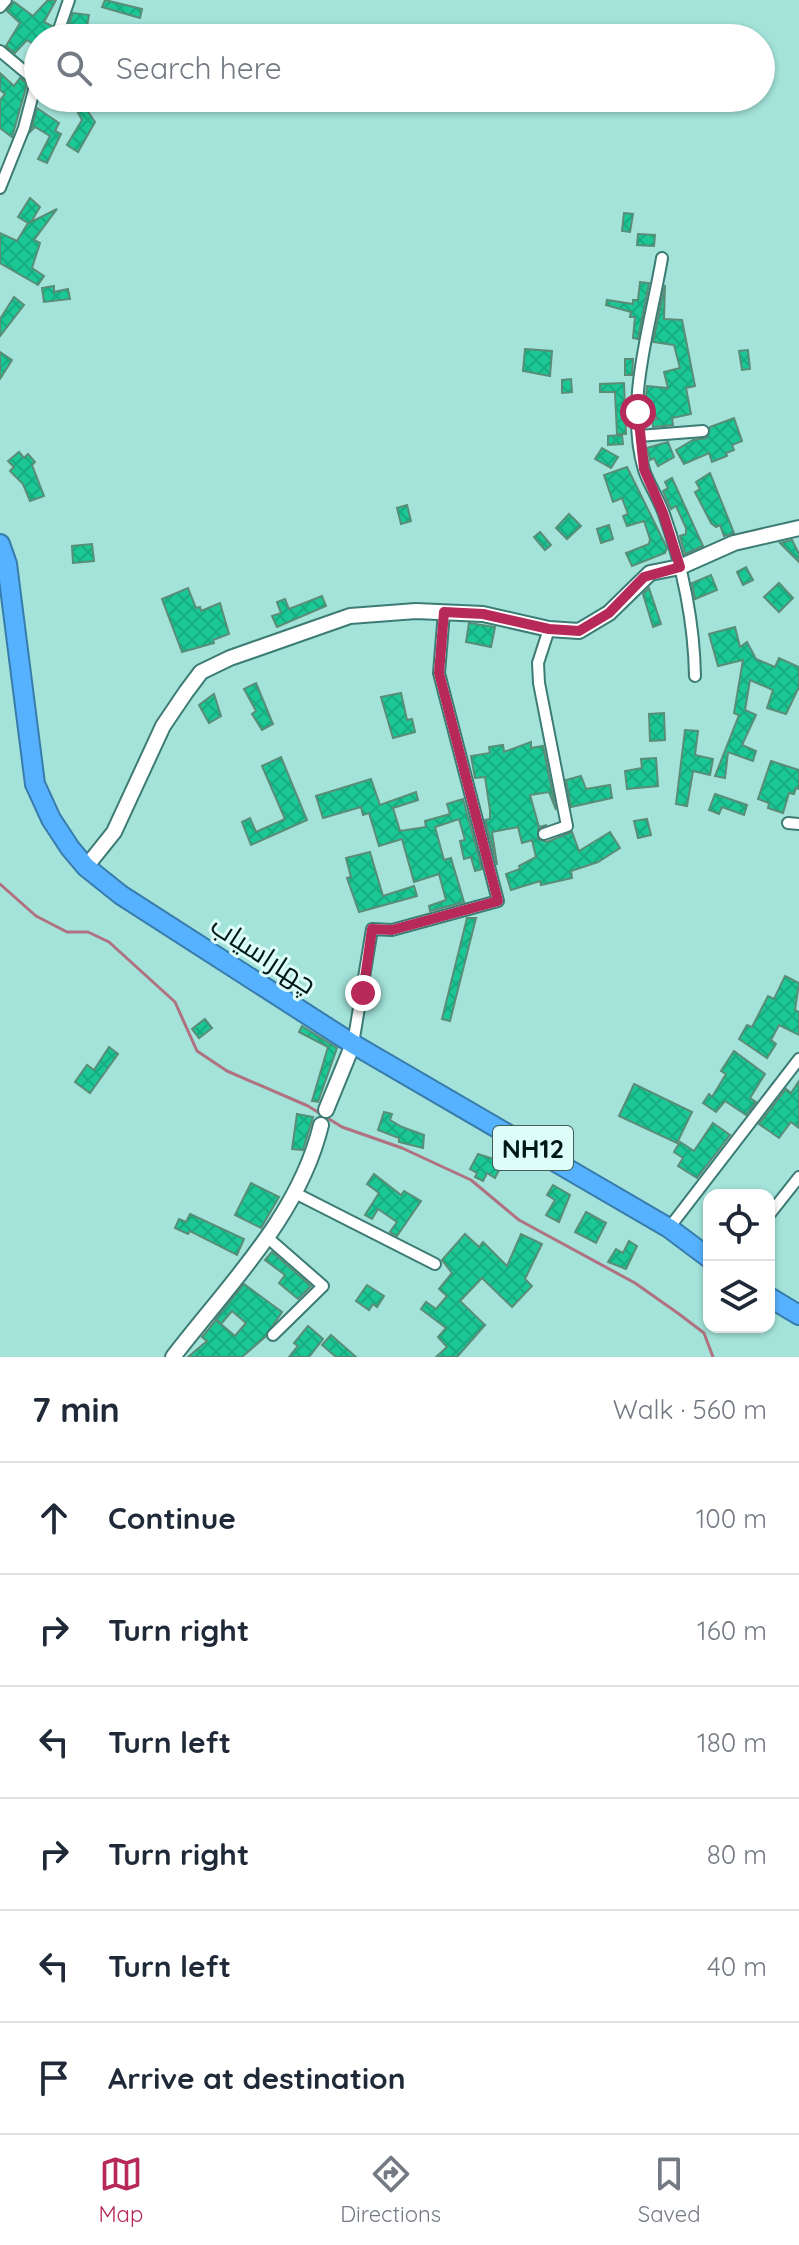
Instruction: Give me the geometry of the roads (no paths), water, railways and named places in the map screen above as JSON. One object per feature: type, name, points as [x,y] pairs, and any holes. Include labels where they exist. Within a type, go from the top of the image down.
[{"type":"highway","name":"چهاراسیاب","points":[[0,544],[7,564],[35,784],[51,819],[86,867],[121,895],[353,1044],[669,1228],[703,1254]]},
{"type":"highway","points":[[775,1301],[799,1315]]},
{"type":"street","points":[[0,7],[6,0]]},
{"type":"street","points":[[61,24],[69,0]]},
{"type":"street","points":[[0,51],[24,69]]},
{"type":"street","points":[[0,188],[28,112]]},
{"type":"street","points":[[662,258],[649,339],[638,374],[639,436],[644,469],[663,513],[692,608],[695,676]]},
{"type":"street","points":[[639,436],[703,431]]},
{"type":"street","points":[[86,867],[114,832],[163,726],[201,672],[230,658],[350,616],[444,612],[483,614],[549,629],[579,631],[609,613],[644,577],[680,567],[734,543],[799,528]]},
{"type":"street","points":[[173,1357],[268,1238],[313,1158],[326,1110],[353,1044],[372,929],[392,930],[498,901],[439,673],[444,612]]},
{"type":"street","points":[[544,834],[567,826],[539,683],[538,663],[549,629]]},
{"type":"street","points":[[669,1228],[799,1059]]},
{"type":"street","points":[[775,1207],[799,1177]]},
{"type":"street","points":[[295,1193],[435,1264]]},
{"type":"street","points":[[268,1238],[323,1286],[273,1335]]},
{"type":"waterway","points":[[0,884],[36,916],[67,932],[88,932],[109,942],[175,1002],[197,1051],[227,1071],[308,1106],[342,1127],[402,1148],[471,1180],[519,1220],[635,1283],[679,1314],[704,1333],[713,1357]]}]
